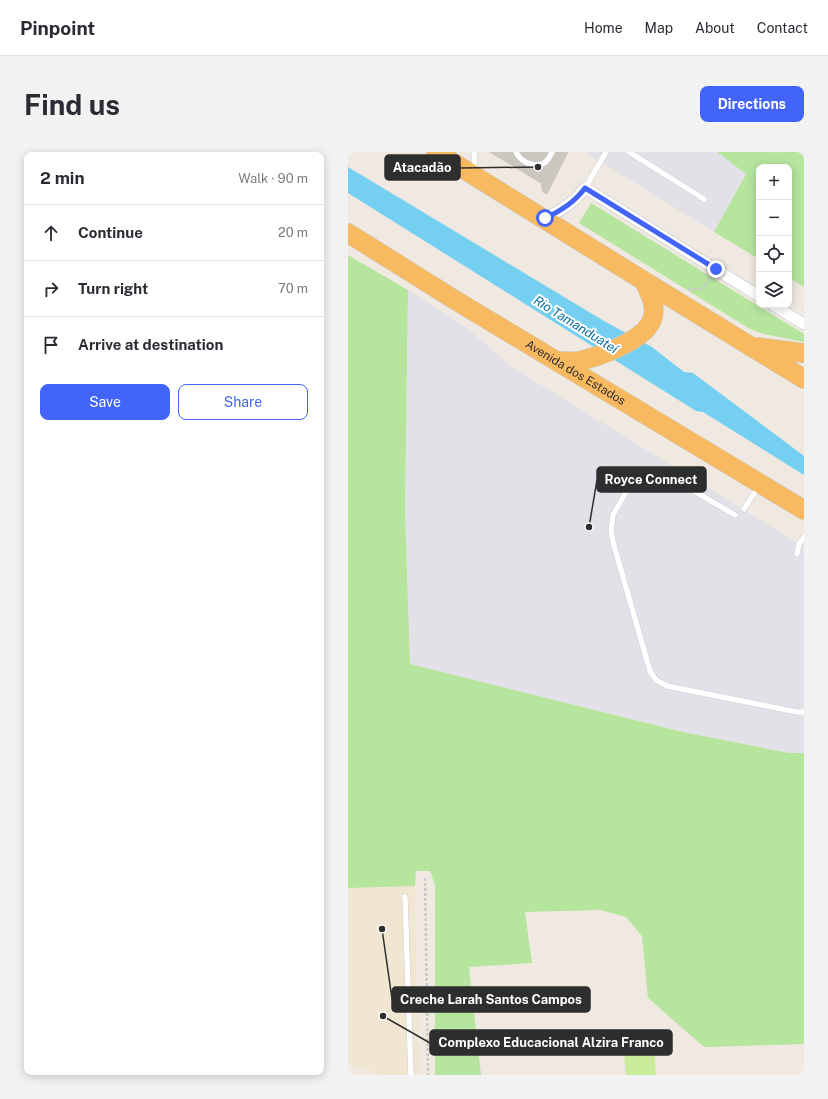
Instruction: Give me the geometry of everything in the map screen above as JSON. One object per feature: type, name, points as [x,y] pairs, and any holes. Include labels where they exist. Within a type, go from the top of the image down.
[{"type":"highway","points":[[436,152],[804,379]]},
{"type":"highway","name":"Avenida dos Estados","points":[[348,233],[804,510]]},
{"type":"highway","points":[[557,361],[577,361],[600,355],[628,342],[646,330],[652,322],[654,312],[653,299],[644,281]]},
{"type":"highway","points":[[752,346],[804,353]]},
{"type":"street","points":[[545,218],[560,211],[570,204],[585,188],[756,294]]},
{"type":"street","points":[[778,308],[804,324]]},
{"type":"lane","points":[[474,152],[475,176]]},
{"type":"lane","points":[[516,152],[520,159],[529,164],[536,165],[544,163],[549,159],[552,152]]},
{"type":"lane","points":[[585,188],[606,152]]},
{"type":"lane","points":[[629,152],[704,200]]},
{"type":"lane","points":[[735,515],[670,477],[654,476],[642,479],[626,492],[613,515],[611,530],[613,542],[650,671],[656,680],[667,686],[797,712],[804,712]]},
{"type":"lane","points":[[744,509],[760,484]]},
{"type":"lane","points":[[797,554],[799,544],[804,536]]},
{"type":"lane","points":[[406,897],[411,1075]]},
{"type":"path","points":[[674,300],[681,289],[703,289],[716,269]]},
{"type":"path","points":[[425,878],[428,1075]]},
{"type":"shaded area","points":[[585,152],[717,152],[746,174],[714,232]]},
{"type":"shaded area","points":[[408,290],[466,327],[512,367],[804,547],[804,753],[789,753],[683,732],[410,664],[405,510]]},
{"type":"shaded area","points":[[415,886],[419,1075],[381,1075],[348,1063],[348,888]]},
{"type":"green space","points":[[717,152],[804,152],[804,287],[792,280],[792,164],[756,164],[756,257],[714,232],[746,174]]},
{"type":"green space","points":[[591,203],[756,304],[756,308],[762,308],[804,334],[804,342],[764,334],[750,329],[579,223]]},
{"type":"green space","points":[[348,255],[408,290],[405,510],[410,664],[683,732],[789,753],[804,753],[804,1044],[704,1047],[648,998],[642,936],[626,917],[600,910],[525,912],[532,963],[469,967],[481,1075],[435,1075],[435,885],[430,871],[416,871],[415,886],[348,888]]},
{"type":"green space","points":[[654,1052],[656,1075],[626,1075],[624,1054]]},
{"type":"water","name":"Rio Tamanduateí","points":[[348,167],[604,321],[652,347],[684,372],[693,373],[804,456],[804,475],[703,412],[696,411],[348,193]]},
{"type":"building","points":[[490,152],[568,152],[547,194],[543,192],[541,183]]},
{"type":"place","name":"Atacadão","points":[[538,167]]},
{"type":"place","name":"Royce Connect","points":[[589,527]]},
{"type":"place","name":"Creche Larah Santos Campos","points":[[382,929]]},
{"type":"place","name":"Complexo Educacional Alzira Franco","points":[[383,1016]]},
{"type":"route","points":[[545,218],[560,211],[570,204],[585,188],[716,269]]}]
